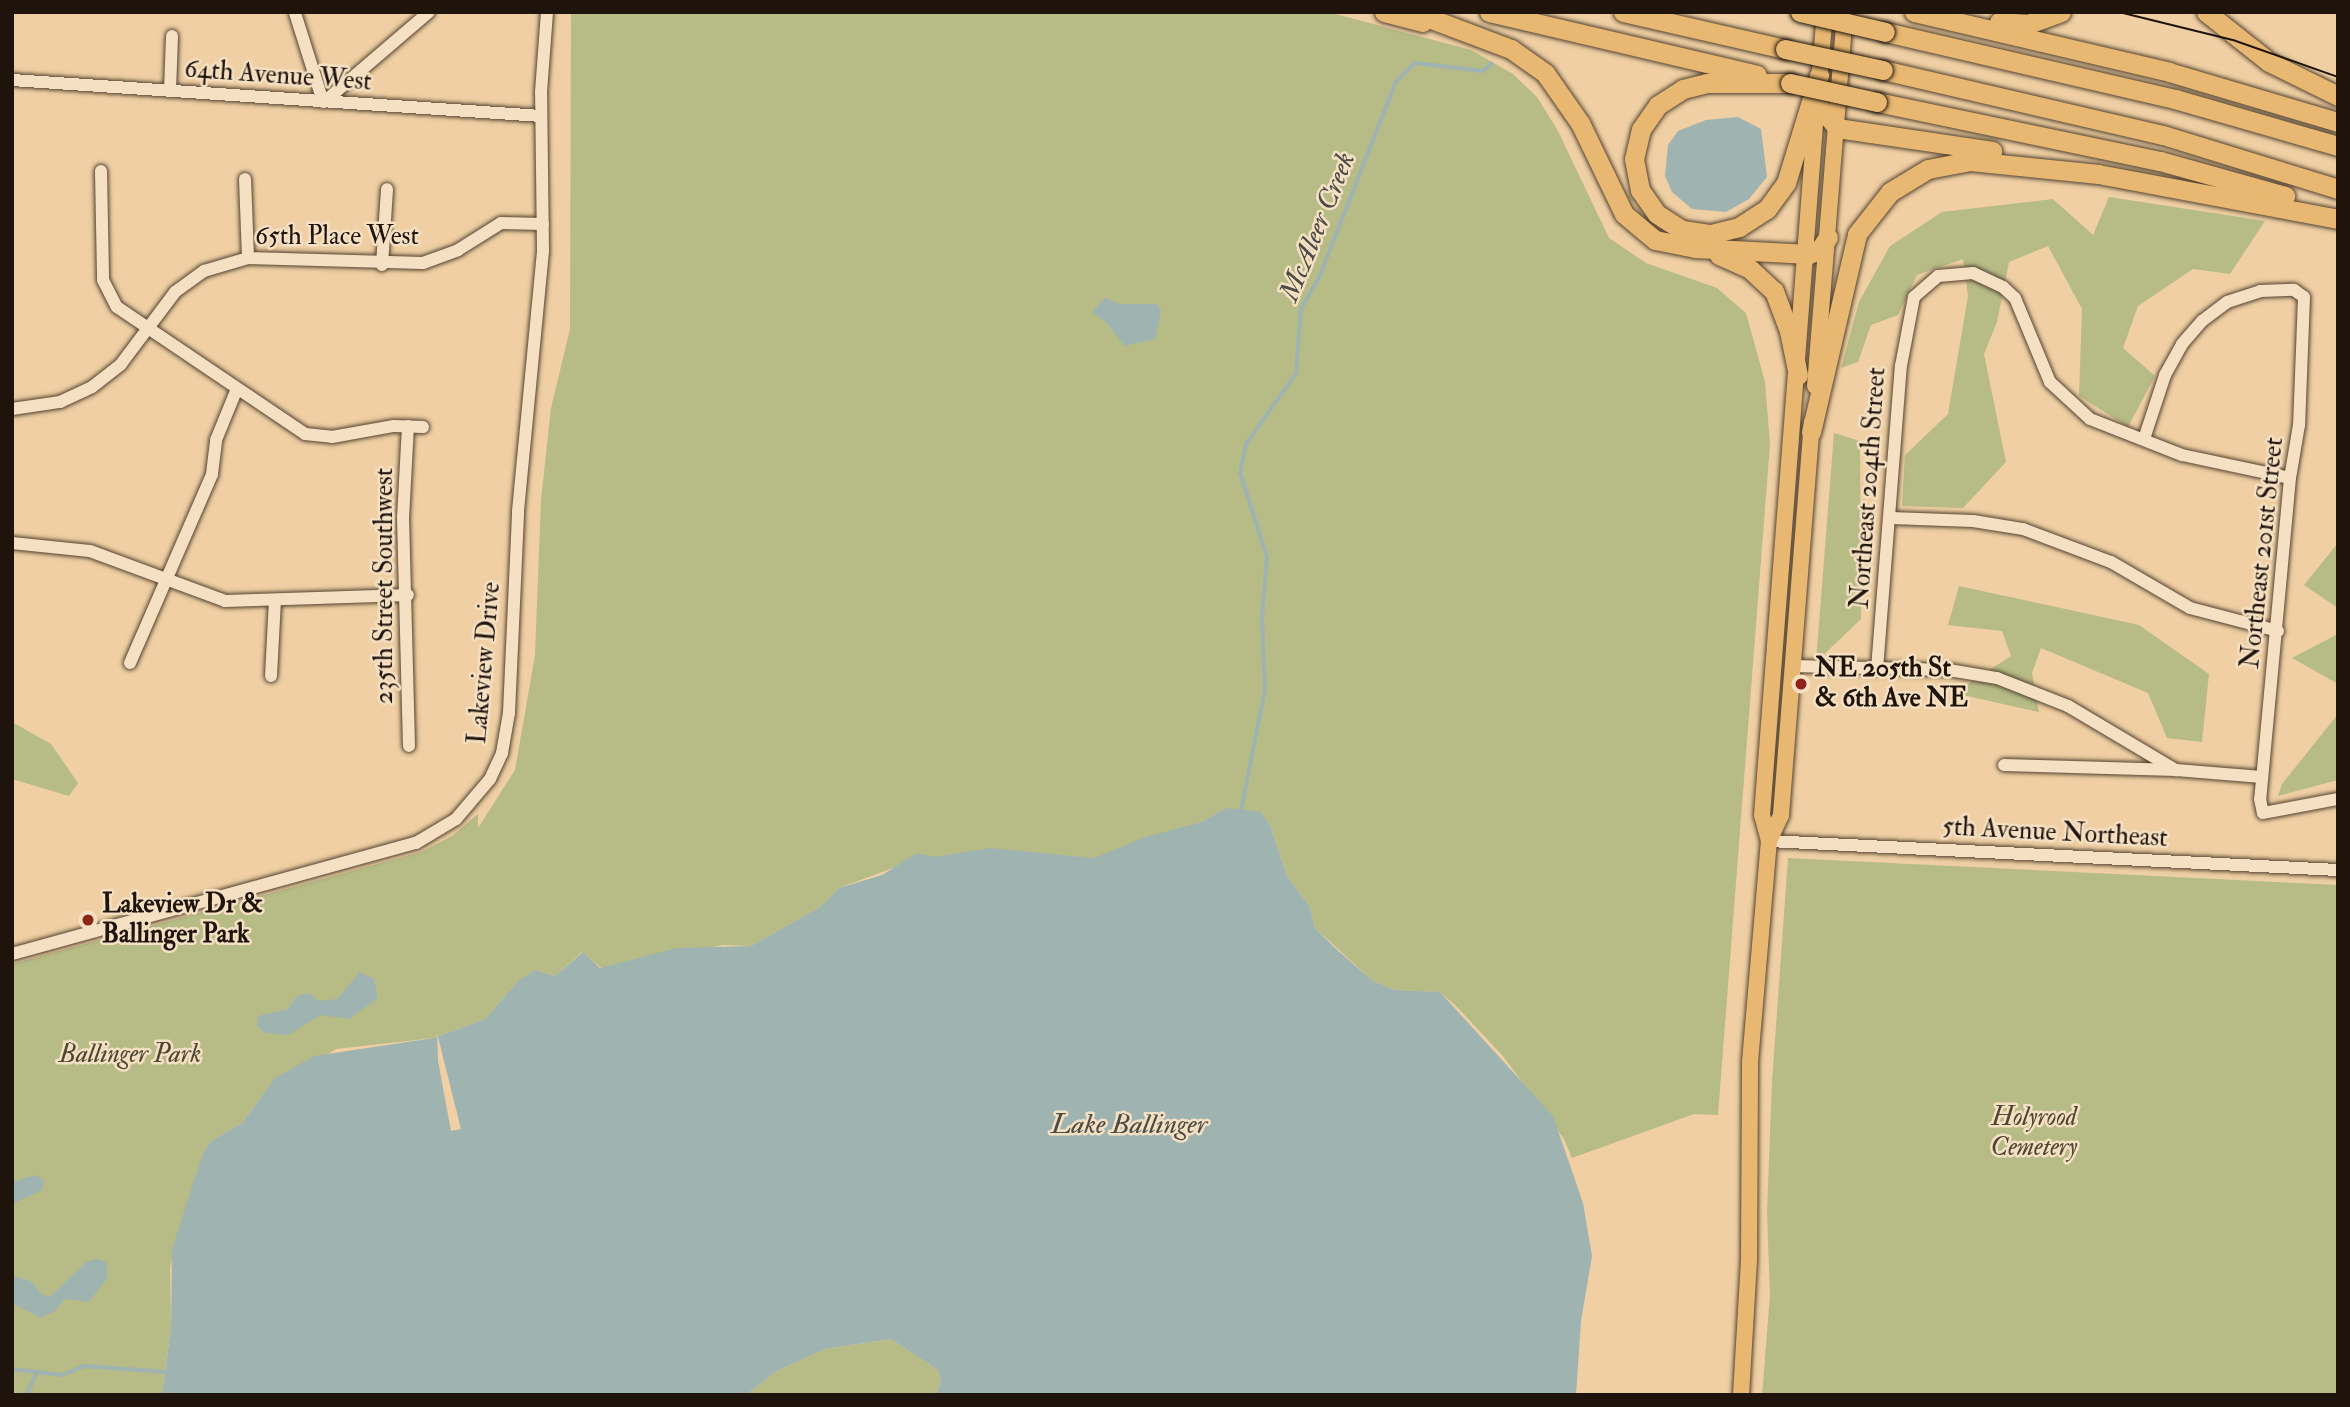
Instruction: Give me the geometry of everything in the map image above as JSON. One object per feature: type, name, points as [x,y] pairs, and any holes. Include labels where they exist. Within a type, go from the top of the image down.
[{"type":"highway","points":[[1384,12],[1489,39]]},
{"type":"highway","points":[[1413,12],[1489,39],[1528,59],[1564,96],[1607,186],[1630,222],[1655,240],[1695,248],[1809,254],[1820,248],[1828,237]]},
{"type":"highway","points":[[1489,12],[1877,102],[2218,175],[2338,218]]},
{"type":"highway","points":[[1622,12],[2175,138],[2338,189]]},
{"type":"highway","points":[[1800,12],[2175,99],[2338,146]]},
{"type":"highway","points":[[1914,12],[2169,72],[2338,122]]},
{"type":"highway","points":[[1923,12],[2028,24],[2062,12]]},
{"type":"highway","points":[[2206,12],[2269,62],[2338,96]]},
{"type":"highway","points":[[1790,82],[1707,83],[1683,89],[1658,105],[1641,128],[1634,159],[1640,190],[1657,214],[1682,230],[1711,234],[1739,227],[1767,209],[1792,168],[1819,75]]},
{"type":"highway","points":[[1817,103],[1837,128],[2086,166],[2098,174]]},
{"type":"highway","points":[[1811,432],[1850,251],[1866,218],[1890,192],[1928,169],[1954,162],[2098,174],[2338,218]]},
{"type":"highway","points":[[1695,248],[1750,269],[1774,291],[1789,331],[1798,375]]},
{"type":"main road","points":[[1769,841],[1762,815],[1809,254],[1825,12]]},
{"type":"main road","points":[[1741,1395],[1749,1261],[1749,1074],[1769,841],[1781,815],[1845,12]]},
{"type":"main road","points":[[1775,638],[1793,666]]},
{"type":"main road","points":[[1770,714],[1784,671],[1793,666]]},
{"type":"street","points":[[295,13],[323,102],[429,12]]},
{"type":"street","name":"Lakeview Drive","points":[[12,954],[407,846],[441,830],[481,793],[497,765],[508,727],[518,511],[543,225],[541,116],[547,12]]},
{"type":"street","points":[[170,91],[172,36]]},
{"type":"street","name":"64th Avenue West","points":[[12,80],[541,116]]},
{"type":"street","points":[[101,171],[105,289],[117,307],[296,430],[315,436],[408,426],[423,427]]},
{"type":"street","points":[[245,179],[248,258]]},
{"type":"street","points":[[382,265],[387,189]]},
{"type":"street","name":"65th Place West","points":[[12,409],[60,402],[92,387],[121,364],[175,292],[204,271],[248,258],[382,265],[423,263],[458,250],[501,223],[543,225]]},
{"type":"street","name":"Northeast 204th Street","points":[[1877,669],[1901,366],[1914,297],[1938,276],[1955,271],[1990,279],[2015,298],[2043,369],[2062,397],[2090,419],[2144,439]]},
{"type":"street","name":"Northeast 201st Street","points":[[2144,439],[2165,375],[2182,344],[2202,321],[2227,302],[2260,291],[2294,290],[2304,297],[2299,425],[2290,478],[2262,777],[2263,813],[2338,799]]},
{"type":"street","points":[[130,663],[212,474],[216,440],[236,391]]},
{"type":"street","name":"235th Street Southwest","points":[[408,426],[403,517],[408,595],[409,746]]},
{"type":"street","points":[[2144,439],[2182,455],[2290,478]]},
{"type":"street","points":[[1891,518],[1973,521],[2023,530],[2111,562],[2190,608],[2277,631]]},
{"type":"street","points":[[12,543],[90,551],[213,600],[408,595]]},
{"type":"street","points":[[271,676],[275,600]]},
{"type":"street","points":[[1793,666],[1949,670],[2037,690],[2176,770]]},
{"type":"street","points":[[2004,765],[2176,770],[2262,777]]},
{"type":"street","name":"5th Avenue Northeast","points":[[1769,841],[2338,870]]},
{"type":"green space","name":"Ballinger Park","points":[[571,12],[1328,12],[1471,50],[1513,74],[1537,97],[1558,131],[1609,238],[1646,263],[1717,288],[1746,313],[1765,382],[1770,444],[1718,1115],[1694,1114],[1572,1158],[1564,1139],[1503,1056],[1456,1006],[1440,992],[1395,990],[1373,981],[1315,928],[1310,907],[1287,876],[1270,825],[1226,808],[1201,822],[1094,858],[1011,851],[893,868],[839,888],[820,907],[751,946],[723,945],[604,970],[582,952],[555,976],[535,970],[519,980],[485,1019],[434,1038],[336,1049],[262,1096],[242,1123],[211,1141],[203,1153],[170,1267],[171,1327],[162,1395],[12,1395],[12,964],[421,852],[452,836],[478,814],[478,828],[515,770],[535,655],[541,500],[551,408],[570,329]]},
{"type":"green space","points":[[2109,197],[2265,221],[2230,274],[2193,269],[2138,306],[2123,348],[2155,376],[2128,427],[2079,396],[2082,309],[2048,246],[2009,262],[1997,322],[1984,354],[2006,462],[1963,508],[1902,506],[1905,455],[1948,414],[1968,296],[1963,259],[1917,275],[1898,315],[1871,325],[1858,362],[1841,368],[1859,302],[1890,246],[1942,212],[2053,199],[2093,235]]},
{"type":"green space","points":[[1834,433],[1860,441],[1861,619],[1816,662]]},
{"type":"green space","points":[[2338,543],[2338,608],[2304,585]]},
{"type":"green space","points":[[1959,586],[2139,625],[2209,674],[2202,742],[2167,738],[2148,693],[2041,648],[2032,673],[2039,712],[1954,693],[2011,656],[2002,631],[1948,625]]},
{"type":"green space","points":[[2338,634],[2338,684],[2292,658]]},
{"type":"green space","points":[[2338,714],[2338,780],[2278,796],[2282,784]]},
{"type":"green space","points":[[12,722],[51,744],[78,783],[69,796],[12,779]]},
{"type":"green space","name":"Holyrood Cemetery","points":[[1788,858],[2338,885],[2338,1395],[1762,1395],[1770,1295],[1767,1212],[1772,1082]]},
{"type":"green space","points":[[891,1339],[938,1370],[941,1381],[936,1395],[746,1395],[777,1371],[825,1349]]},
{"type":"water","points":[[1738,117],[1761,129],[1767,177],[1749,199],[1726,212],[1692,209],[1672,192],[1665,176],[1668,145],[1678,131],[1706,120]]},
{"type":"water","points":[[1105,298],[1120,304],[1157,304],[1161,311],[1155,339],[1124,346],[1108,324],[1092,312]]},
{"type":"water","name":"Lake Ballinger","points":[[1226,808],[1261,812],[1270,825],[1287,876],[1310,907],[1315,928],[1335,948],[1373,981],[1395,990],[1440,992],[1553,1116],[1583,1203],[1592,1256],[1581,1321],[1576,1395],[936,1395],[941,1381],[938,1370],[891,1339],[825,1349],[777,1371],[746,1395],[162,1395],[171,1327],[172,1249],[203,1153],[211,1141],[242,1123],[275,1078],[314,1056],[434,1038],[485,1019],[519,980],[535,970],[555,976],[583,952],[600,968],[677,948],[751,946],[820,907],[839,888],[882,875],[917,853],[934,857],[990,848],[1094,858],[1143,838],[1201,822]]},
{"type":"water","points":[[360,972],[374,979],[378,998],[349,1019],[321,1015],[288,1035],[265,1033],[257,1026],[258,1016],[288,1009],[297,996],[308,993],[319,1001],[337,999]]},
{"type":"water","points":[[36,1175],[44,1181],[42,1190],[12,1204],[12,1182]]},
{"type":"water","points":[[96,1259],[106,1262],[108,1277],[89,1302],[65,1299],[55,1311],[41,1318],[12,1303],[12,1275],[32,1282],[42,1295],[51,1296],[86,1262]]},
{"type":"pier","points":[[437,1033],[461,1129],[451,1131],[438,1061]]},
{"type":"waterway","name":"McAleer Creek","points":[[1241,810],[1265,690],[1262,618],[1267,557],[1240,473],[1246,444],[1296,374],[1301,309],[1319,278],[1396,82],[1415,63],[1483,71],[1491,64]]},
{"type":"waterway","points":[[12,1369],[62,1375],[84,1366],[167,1372]]},
{"type":"waterway","points":[[27,1395],[36,1374]]},
{"type":"tram line","points":[[2119,12],[2233,40],[2338,77]]},
{"type":"place","name":"NE 205th St & 6th Ave NE","points":[[1801,684]]},
{"type":"place","name":"Lakeview Dr & Ballinger Park","points":[[88,920]]}]
